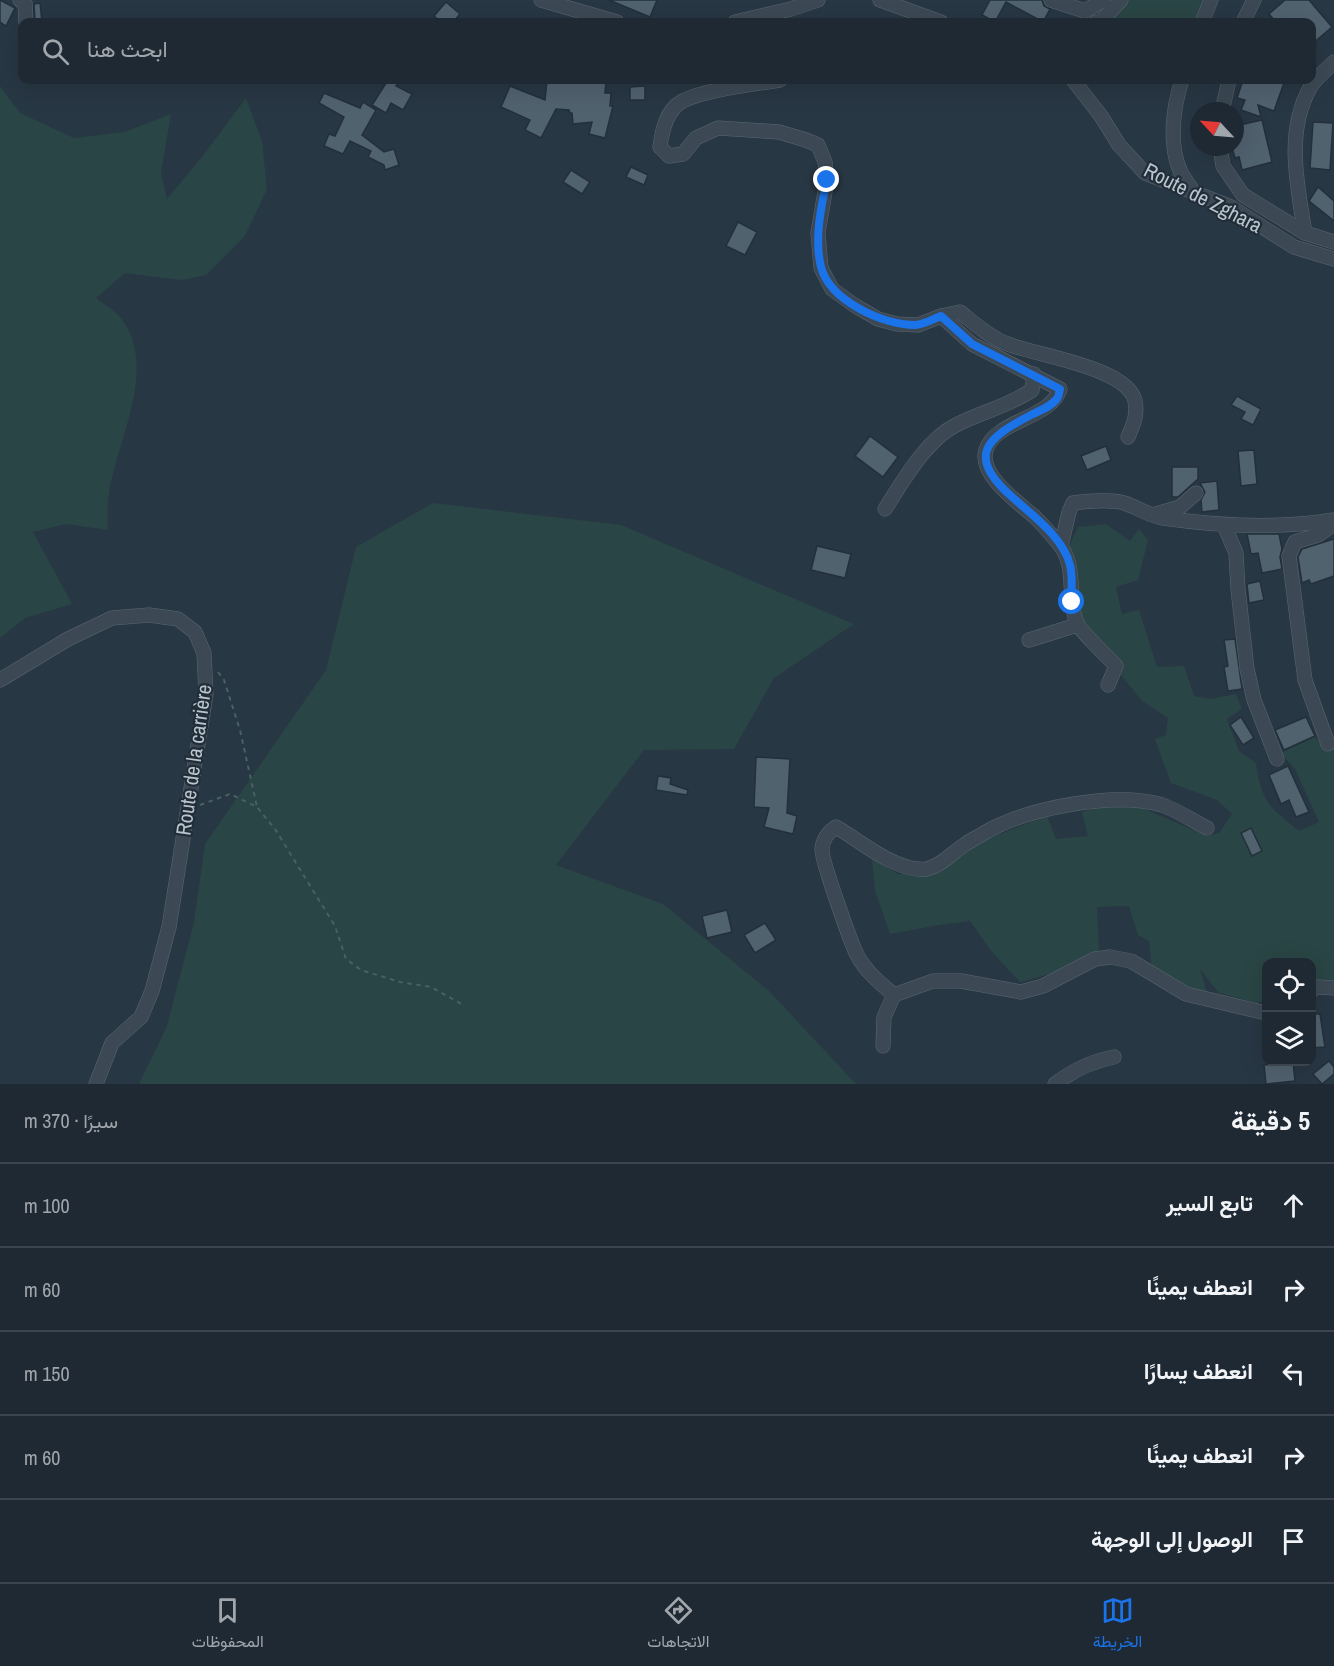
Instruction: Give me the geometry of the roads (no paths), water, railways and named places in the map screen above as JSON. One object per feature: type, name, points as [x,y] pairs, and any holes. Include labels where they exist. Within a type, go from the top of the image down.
[{"type":"street","points":[[20,0],[25,3],[26,18]]},
{"type":"street","points":[[541,0],[603,18]]},
{"type":"street","points":[[752,18],[818,0]]},
{"type":"street","points":[[880,0],[930,18]]},
{"type":"street","points":[[1051,0],[1085,11],[1103,0]]},
{"type":"street","points":[[1104,18],[1121,0]]},
{"type":"street","points":[[1204,18],[1211,0]]},
{"type":"street","points":[[1245,18],[1254,0]]},
{"type":"street","points":[[1316,80],[1334,62]]},
{"type":"street","points":[[758,84],[703,94],[680,102],[668,115],[660,147],[669,156],[683,154],[696,138],[718,128],[779,132],[818,145],[825,162],[827,180],[818,233],[821,268],[832,288],[854,305],[878,319],[897,324],[918,325],[960,312],[991,336],[1008,344],[1107,374],[1124,384],[1135,399],[1136,416],[1128,437]]},
{"type":"street","name":"Route de Zghara","points":[[1076,84],[1101,116],[1119,145],[1145,173],[1231,207],[1294,247],[1334,259]]},
{"type":"street","points":[[1181,84],[1175,102],[1174,153],[1181,172],[1194,193]]},
{"type":"street","points":[[1224,102],[1228,84]]},
{"type":"street","points":[[1305,233],[1296,186],[1294,144],[1302,106],[1312,84]]},
{"type":"street","points":[[1222,156],[1224,166],[1243,195],[1305,233],[1334,242]]},
{"type":"street","points":[[941,316],[972,344],[1060,389],[1057,399],[1045,408],[1013,424],[993,438],[985,451],[987,467],[996,482],[1037,519],[1062,546],[1071,566],[1072,602],[1077,625],[1116,666],[1108,685]]},
{"type":"street","points":[[885,509],[935,440],[955,425],[1021,397],[1032,390],[1034,374]]},
{"type":"street","points":[[1153,515],[1180,507],[1196,493]]},
{"type":"street","points":[[1062,546],[1073,503],[1087,501],[1122,503],[1159,517],[1224,525],[1334,522]]},
{"type":"street","points":[[1328,744],[1305,680],[1289,556],[1295,542],[1318,535],[1334,522]]},
{"type":"street","points":[[1224,525],[1236,554],[1247,669],[1254,700],[1277,759]]},
{"type":"street","name":"Route de la carrière","points":[[0,680],[68,639],[112,618],[149,615],[178,619],[195,632],[204,653],[206,694],[169,927],[152,991],[141,1017],[112,1043],[96,1084]]},
{"type":"street","points":[[1029,640],[1077,625]]},
{"type":"street","points":[[894,995],[872,977],[857,955],[834,891],[822,851],[827,833],[836,826],[879,855],[905,866],[926,869],[941,863],[964,845],[1001,823],[1053,807],[1136,799],[1164,806],[1207,828]]},
{"type":"street","points":[[883,1046],[884,1017],[894,995],[933,981],[961,981],[1021,992],[1043,986],[1095,958],[1110,957],[1131,961],[1186,994],[1262,1011]]},
{"type":"street","points":[[1316,988],[1334,988]]},
{"type":"street","points":[[1054,1084],[1097,1060],[1114,1058]]}]
